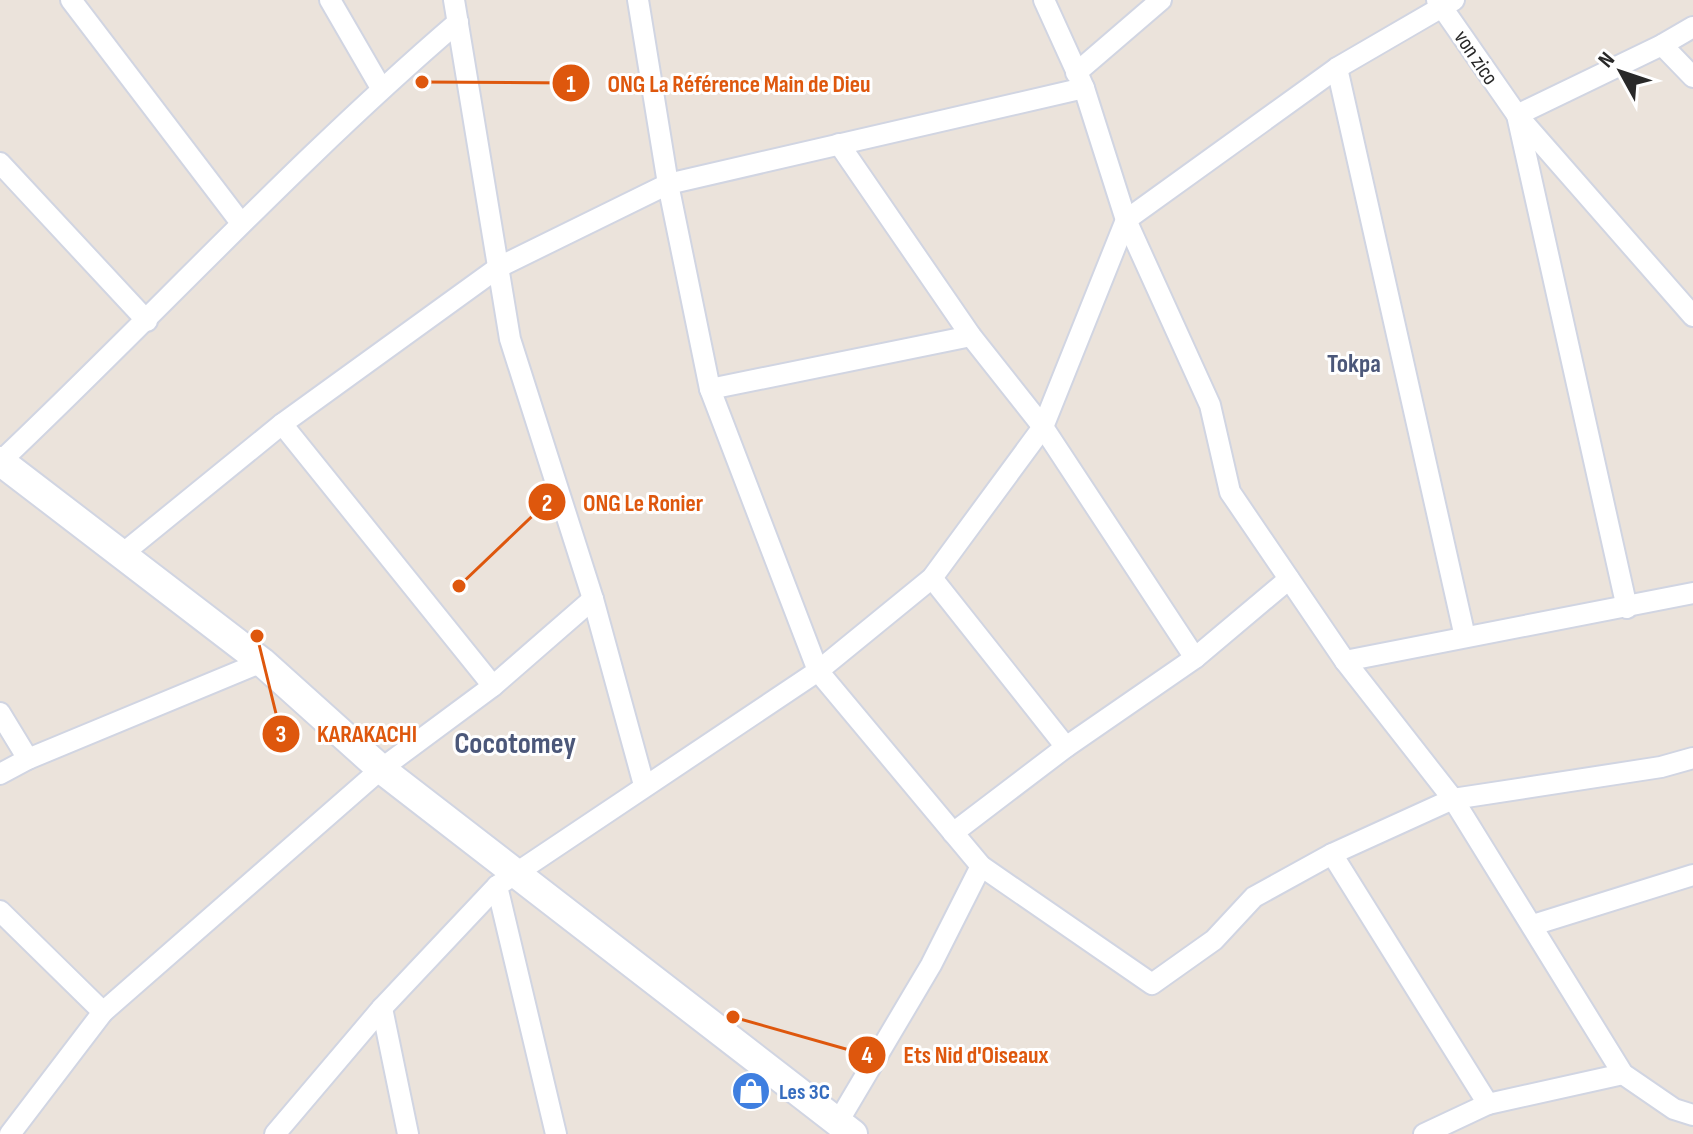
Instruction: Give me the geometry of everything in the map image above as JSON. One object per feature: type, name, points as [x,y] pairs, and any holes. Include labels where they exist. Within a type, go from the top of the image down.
[{"type":"main road","points":[[0,461],[262,662],[506,880],[845,1128]]},
{"type":"street","points":[[71,0],[241,223]]},
{"type":"street","points":[[330,0],[381,88]]},
{"type":"street","points":[[454,0],[510,339],[593,599],[644,785]]},
{"type":"street","points":[[638,0],[668,184],[710,389],[818,671],[981,866],[1152,984],[1214,940],[1254,897],[1332,854],[1453,799],[1661,767],[1693,758]]},
{"type":"street","points":[[1044,0],[1080,80],[1126,220],[1210,405],[1230,492],[1345,661],[1453,799],[1623,1074],[1674,1109],[1693,1115]]},
{"type":"street","points":[[121,555],[282,424],[499,267],[668,184],[839,144],[1080,80],[1161,0]]},
{"type":"street","points":[[275,1134],[382,1008],[506,880],[818,671],[932,578],[1043,427],[1126,220],[1337,68],[1445,3]]},
{"type":"street","name":"von zico","points":[[1445,3],[1517,115]]},
{"type":"street","points":[[0,461],[147,321],[241,223],[381,88],[458,22]]},
{"type":"street","points":[[1517,115],[1693,27]]},
{"type":"street","points":[[1662,45],[1693,77]]},
{"type":"street","points":[[1337,68],[1465,637]]},
{"type":"street","points":[[1517,115],[1693,316]]},
{"type":"street","points":[[1517,115],[1627,608]]},
{"type":"street","points":[[839,144],[971,336],[1043,427],[1195,658]]},
{"type":"street","points":[[0,163],[147,321]]},
{"type":"street","points":[[710,389],[971,336]]},
{"type":"street","points":[[282,424],[493,686]]},
{"type":"street","points":[[932,578],[1066,747]]},
{"type":"street","points":[[953,833],[1066,747],[1195,658],[1289,579]]},
{"type":"street","points":[[1345,661],[1693,593]]},
{"type":"street","points":[[8,1127],[103,1012],[381,769],[493,686],[593,599]]},
{"type":"street","points":[[0,774],[28,759],[262,662]]},
{"type":"street","points":[[0,713],[28,759]]},
{"type":"street","points":[[1332,854],[1488,1104]]},
{"type":"street","points":[[845,1128],[981,866]]},
{"type":"street","points":[[1533,925],[1693,875]]},
{"type":"street","points":[[506,880],[556,1134]]},
{"type":"street","points":[[0,911],[103,1012]]},
{"type":"street","points":[[382,1008],[408,1134]]},
{"type":"street","points":[[1424,1134],[1488,1104],[1623,1074]]},
{"type":"place","name":"ONG La Référence Main de Dieu","points":[[422,82]]},
{"type":"place","name":"ONG Le Ronier","points":[[459,586]]},
{"type":"place","name":"KARAKACHI","points":[[257,636]]},
{"type":"place","name":"Ets Nid d'Oiseaux","points":[[733,1017]]},
{"type":"place","name":"Les 3C","points":[[751,1091]]},
{"type":"district","name":"Tokpa","points":[[1354,363]]},
{"type":"district","name":"Cocotomey","points":[[515,743]]}]
